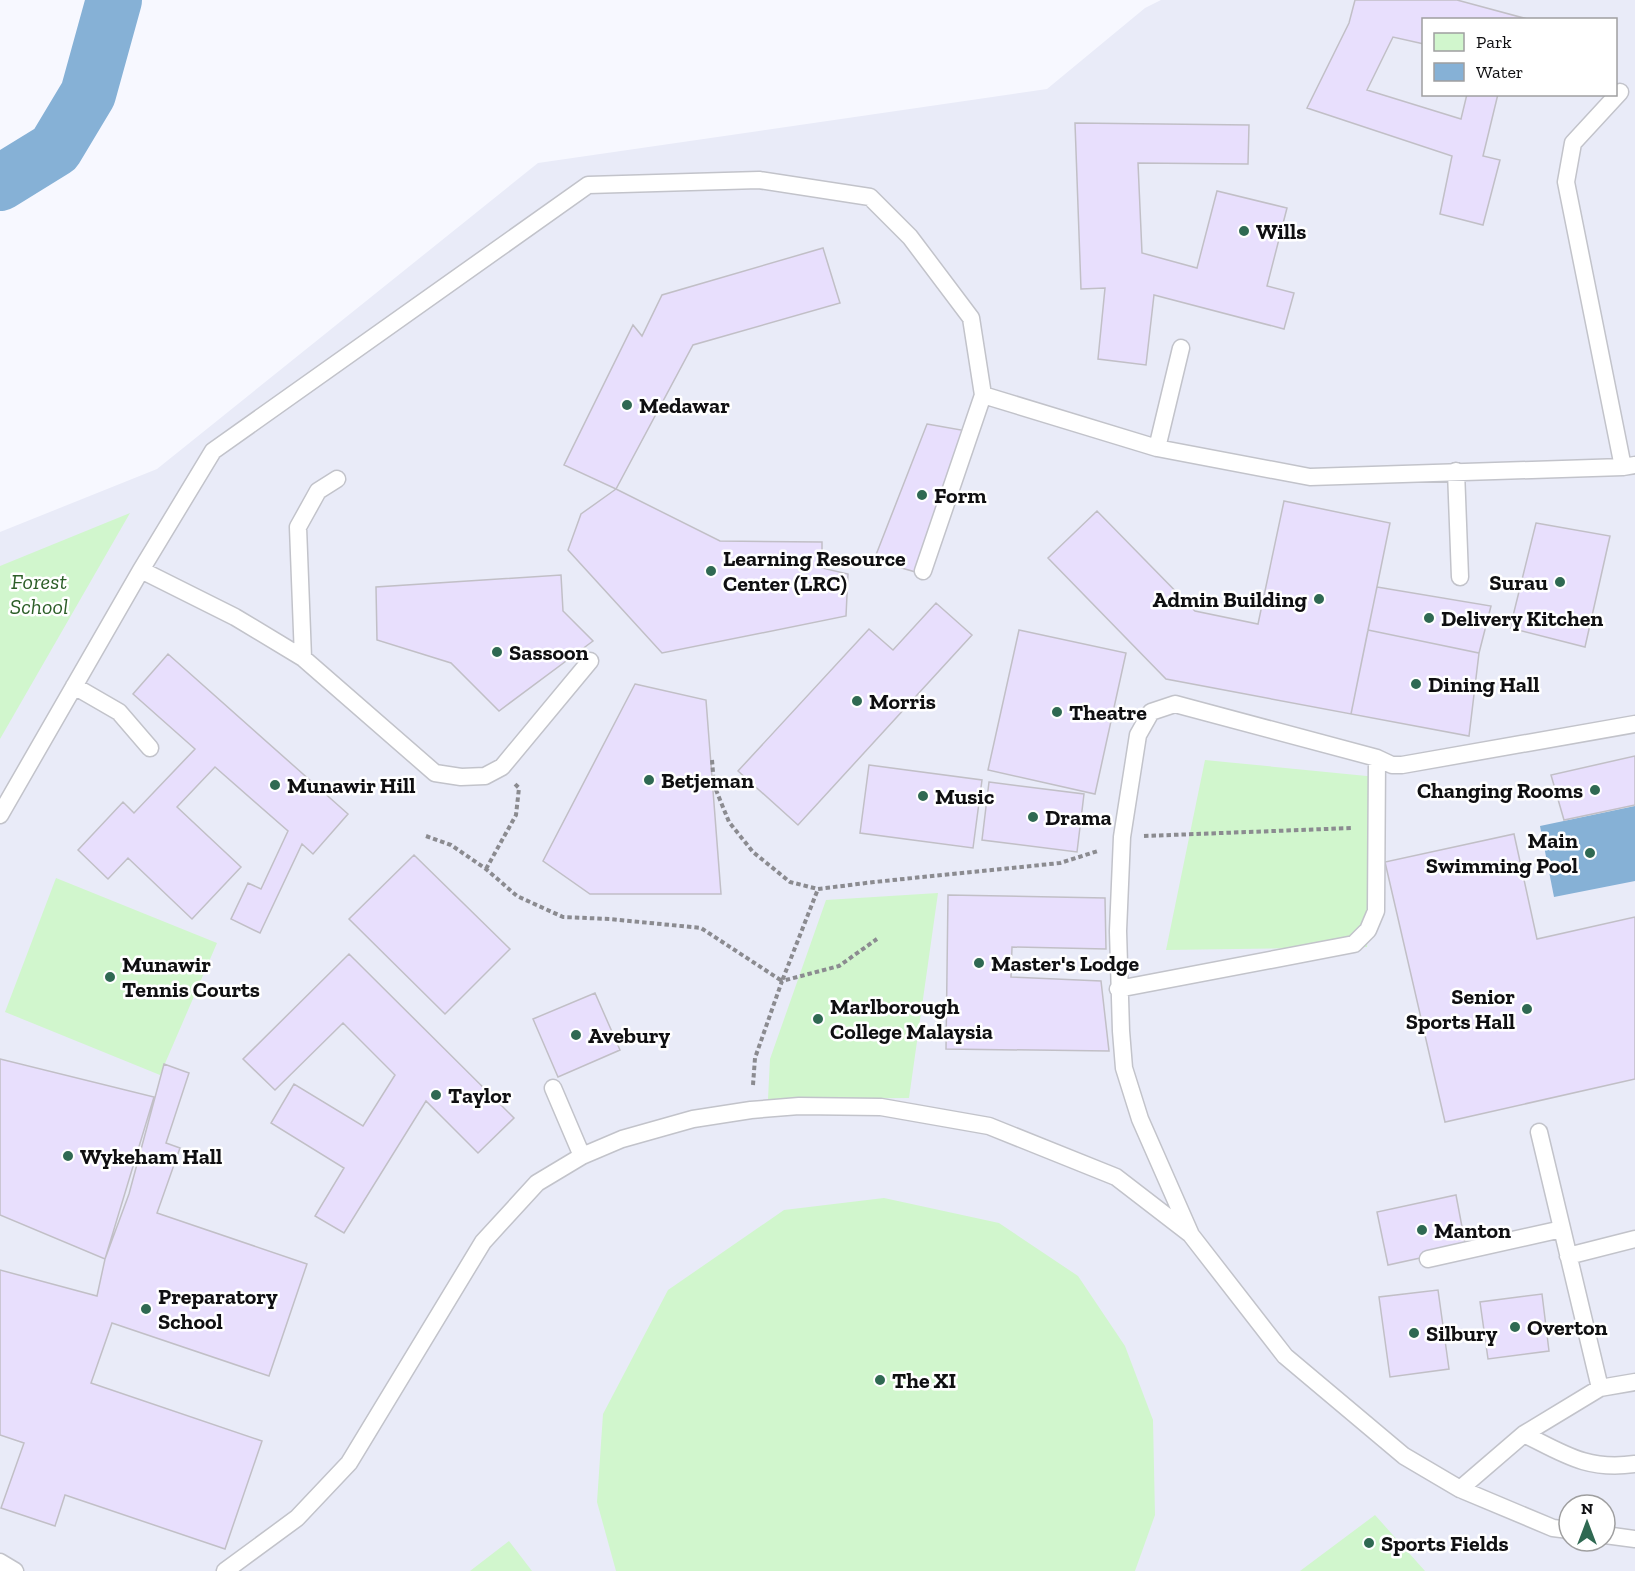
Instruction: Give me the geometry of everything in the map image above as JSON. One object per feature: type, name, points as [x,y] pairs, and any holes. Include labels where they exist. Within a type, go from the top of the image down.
[{"type":"lane","points":[[1617,95],[1620,92]]},
{"type":"lane","points":[[983,395],[1157,448],[1310,477],[1629,466],[1566,182],[1573,143],[1616,96]]},
{"type":"lane","points":[[0,815],[141,570],[213,452],[588,185],[759,180],[870,197],[910,237],[971,318],[983,395],[923,571]]},
{"type":"lane","points":[[1157,448],[1181,348]]},
{"type":"lane","points":[[1456,471],[1460,577]]},
{"type":"lane","points":[[303,658],[298,527],[318,491],[337,479]]},
{"type":"lane","points":[[141,570],[235,617],[303,658],[435,773],[461,777],[485,776],[502,767],[591,661]]},
{"type":"lane","points":[[74,686],[119,712],[150,748]]},
{"type":"lane","points":[[1557,1528],[1460,1489],[1404,1456],[1285,1356],[1191,1235],[1140,1119],[1125,1068],[1118,989],[1122,837],[1138,735],[1151,712],[1175,704],[1392,765],[1635,724]]},
{"type":"lane","points":[[1118,989],[1354,944],[1368,930],[1376,912],[1377,759]]},
{"type":"lane","points":[[553,1088],[582,1156]]},
{"type":"lane","points":[[225,1571],[297,1518],[350,1463],[483,1242],[537,1183],[582,1156],[622,1139],[693,1119],[751,1110],[799,1106],[881,1107],[988,1126],[1116,1177],[1191,1235]]},
{"type":"lane","points":[[1539,1131],[1600,1388]]},
{"type":"lane","points":[[1428,1259],[1562,1229]]},
{"type":"lane","points":[[1568,1256],[1635,1239]]},
{"type":"lane","points":[[1460,1489],[1524,1434],[1600,1388],[1635,1382]]},
{"type":"lane","points":[[1524,1434],[1577,1461],[1613,1467],[1635,1464]]},
{"type":"lane","points":[[1617,1537],[1635,1539]]},
{"type":"lane","points":[[0,1562],[15,1571]]},
{"type":"path","points":[[712,759],[714,785],[729,822],[753,852],[790,882],[818,890],[1060,863],[1103,849],[1122,837],[1377,826]]},
{"type":"path","points":[[486,869],[516,815],[519,788],[502,767]]},
{"type":"path","points":[[426,836],[451,845],[486,869],[517,896],[563,917],[701,928],[782,981],[839,966],[877,939]]},
{"type":"path","points":[[751,1110],[755,1058],[818,890]]},
{"type":"shaded area","name":"Marlborough College Malaysia","points":[[1161,0],[1635,0],[1635,1571],[0,1571],[0,532],[157,469],[538,163],[1047,89],[1145,8]]},
{"type":"green space","name":"Forest School","points":[[130,513],[0,739],[0,566]]},
{"type":"green space","points":[[1205,760],[1377,777],[1367,947],[1166,950]]},
{"type":"green space","name":"Munawir Tennis Courts","points":[[56,878],[217,943],[160,1075],[5,1012]]},
{"type":"green space","points":[[938,893],[909,1098],[768,1099],[770,1059],[826,900]]},
{"type":"green space","name":"The XI","points":[[884,1198],[999,1223],[1078,1276],[1125,1346],[1153,1420],[1155,1515],[1135,1571],[616,1571],[597,1502],[603,1414],[668,1290],[784,1210]]},
{"type":"green space","name":"Sports Fields","points":[[1375,1515],[1425,1571],[1300,1571]]},
{"type":"green space","points":[[509,1541],[532,1571],[470,1571]]},
{"type":"water","name":"Main Swimming Pool","points":[[1635,806],[1635,881],[1554,897],[1540,826]]},
{"type":"building","points":[[1355,0],[1457,0],[1524,18],[1422,18],[1422,44],[1393,37],[1367,90],[1461,119],[1467,96],[1498,96],[1483,156],[1500,160],[1483,225],[1440,214],[1452,156],[1307,108],[1349,23]]},
{"type":"building","name":"Wills","points":[[1075,123],[1249,125],[1248,164],[1138,163],[1142,253],[1197,268],[1217,191],[1287,208],[1267,286],[1294,293],[1284,329],[1154,295],[1146,365],[1098,359],[1105,288],[1081,289]]},
{"type":"building","name":"Medawar","points":[[823,248],[840,303],[693,345],[616,489],[564,465],[633,325],[642,336],[662,295]]},
{"type":"building","name":"Form","points":[[927,424],[967,431],[919,573],[874,560]]},
{"type":"building","name":"Learning Resource Center (LRC)","points":[[616,489],[720,541],[822,542],[822,568],[848,574],[846,616],[662,653],[568,550],[581,514]]},
{"type":"building","name":"Admin Building","points":[[1284,501],[1390,523],[1351,714],[1166,679],[1048,558],[1097,511],[1195,611],[1258,624]]},
{"type":"building","name":"Surau","points":[[1536,523],[1610,536],[1585,647],[1510,628]]},
{"type":"building","name":"Sassoon","points":[[561,575],[563,611],[593,641],[499,711],[451,663],[377,640],[376,587]]},
{"type":"building","name":"Delivery Kitchen","points":[[1377,587],[1491,606],[1479,653],[1368,630]]},
{"type":"building","name":"Morris","points":[[936,603],[972,635],[798,825],[738,771],[869,629],[893,650]]},
{"type":"building","name":"Theatre","points":[[1019,630],[1126,653],[1095,794],[988,770]]},
{"type":"building","name":"Dining Hall","points":[[1368,630],[1479,653],[1469,736],[1351,714]]},
{"type":"building","name":"Munawir Hill","points":[[168,654],[348,814],[313,854],[302,844],[260,933],[231,919],[248,883],[261,889],[288,831],[215,767],[177,807],[241,867],[192,919],[128,858],[108,879],[78,850],[123,802],[134,813],[195,749],[133,694]]},
{"type":"building","name":"Betjeman","points":[[635,684],[706,700],[721,894],[590,894],[543,861]]},
{"type":"building","name":"Changing Rooms","points":[[1635,756],[1635,805],[1564,820],[1551,775]]},
{"type":"building","name":"Music","points":[[869,765],[982,780],[973,848],[860,833]]},
{"type":"building","name":"Drama","points":[[989,782],[1084,794],[1077,852],[982,840]]},
{"type":"building","name":"Senior Sports Hall","points":[[1514,834],[1537,939],[1635,917],[1635,1079],[1445,1122],[1385,862]]},
{"type":"building","points":[[414,855],[510,949],[445,1014],[349,919]]},
{"type":"building","name":"Master's Lodge","points":[[948,895],[1105,898],[1106,949],[1012,947],[1011,977],[1101,981],[1109,1051],[946,1049]]},
{"type":"building","name":"Taylor","points":[[349,954],[514,1118],[478,1153],[426,1101],[344,1233],[315,1216],[344,1168],[271,1123],[294,1084],[363,1126],[395,1075],[343,1023],[275,1090],[243,1059]]},
{"type":"building","name":"Avebury","points":[[595,993],[620,1050],[558,1077],[533,1019]]},
{"type":"building","name":"Wykeham Hall","points":[[0,1059],[154,1097],[105,1259],[0,1215]]},
{"type":"building","name":"Preparatory School","points":[[164,1064],[189,1073],[166,1143],[180,1148],[157,1213],[307,1264],[269,1376],[112,1323],[91,1383],[262,1441],[225,1549],[65,1495],[55,1526],[1,1508],[24,1443],[0,1435],[0,1270],[97,1296],[105,1259],[129,1194]]},
{"type":"building","name":"Manton","points":[[1456,1195],[1466,1248],[1388,1265],[1377,1212]]},
{"type":"building","name":"Silbury","points":[[1438,1290],[1449,1369],[1390,1377],[1379,1297]]},
{"type":"building","name":"Overton","points":[[1542,1294],[1549,1351],[1488,1359],[1480,1302]]},
{"type":"waterway","points":[[0,183],[55,149],[88,94],[114,0]]},
{"type":"place","name":"Wills","points":[[1244,231]]},
{"type":"place","name":"Medawar","points":[[627,405]]},
{"type":"place","name":"Form","points":[[922,495]]},
{"type":"place","name":"Learning Resource Center (LRC)","points":[[711,571]]},
{"type":"place","name":"Surau","points":[[1560,582]]},
{"type":"place","name":"Admin Building","points":[[1319,599]]},
{"type":"place","name":"Delivery Kitchen","points":[[1429,618]]},
{"type":"place","name":"Sassoon","points":[[497,652]]},
{"type":"place","name":"Dining Hall","points":[[1416,684]]},
{"type":"place","name":"Morris","points":[[857,701]]},
{"type":"place","name":"Theatre","points":[[1057,712]]},
{"type":"place","name":"Betjeman","points":[[649,780]]},
{"type":"place","name":"Munawir Hill","points":[[275,785]]},
{"type":"place","name":"Changing Rooms","points":[[1595,790]]},
{"type":"place","name":"Music","points":[[923,796]]},
{"type":"place","name":"Drama","points":[[1033,817]]},
{"type":"place","name":"Main Swimming Pool","points":[[1590,853]]},
{"type":"place","name":"Master's Lodge","points":[[979,963]]},
{"type":"place","name":"Munawir Tennis Courts","points":[[110,977]]},
{"type":"place","name":"Senior Sports Hall","points":[[1527,1009]]},
{"type":"place","name":"Marlborough College Malaysia","points":[[818,1019]]},
{"type":"place","name":"Avebury","points":[[576,1035]]},
{"type":"place","name":"Taylor","points":[[436,1095]]},
{"type":"place","name":"Wykeham Hall","points":[[68,1156]]},
{"type":"place","name":"Manton","points":[[1422,1230]]},
{"type":"place","name":"Preparatory School","points":[[146,1309]]},
{"type":"place","name":"Overton","points":[[1515,1327]]},
{"type":"place","name":"Silbury","points":[[1414,1333]]},
{"type":"place","name":"The XI","points":[[880,1380]]},
{"type":"place","name":"Sports Fields","points":[[1369,1543]]}]
